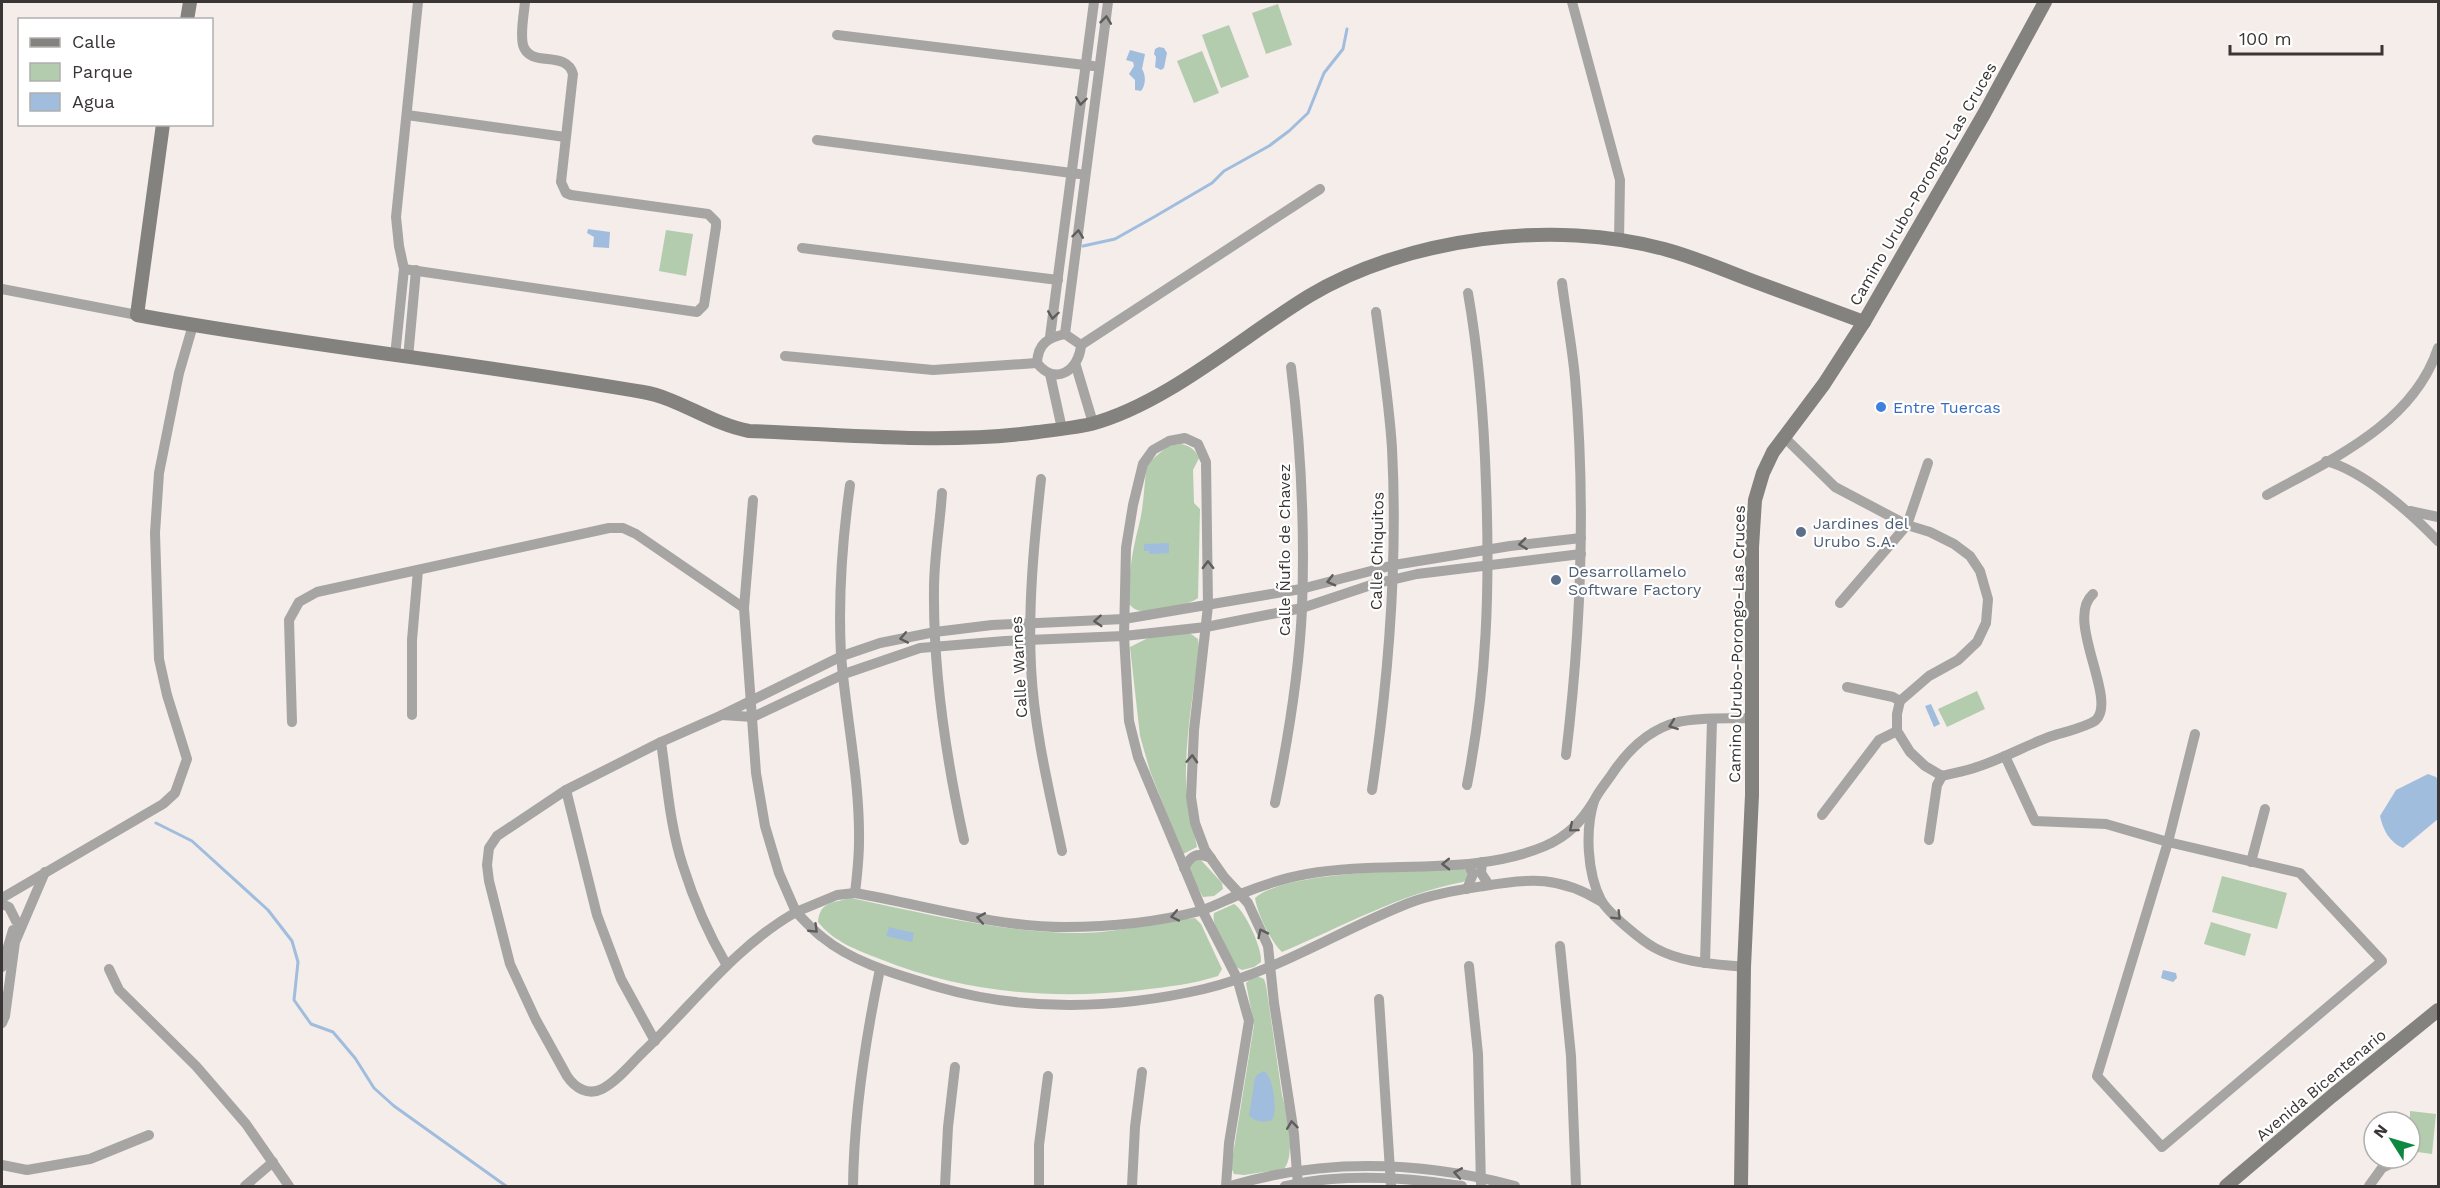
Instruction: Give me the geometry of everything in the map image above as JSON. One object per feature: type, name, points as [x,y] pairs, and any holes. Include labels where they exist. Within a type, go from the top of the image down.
[{"type":"street","points":[[187,18],[190,2]]},
{"type":"street","points":[[401,357],[404,269],[396,217],[418,2]]},
{"type":"street","points":[[404,269],[698,312],[704,305],[716,227],[713,218],[708,214],[566,193],[561,182],[573,74],[571,68],[562,60],[536,57],[525,49],[522,42],[525,2]]},
{"type":"street","points":[[1050,337],[1094,2]]},
{"type":"street","points":[[1065,334],[1108,2]]},
{"type":"street","points":[[1572,2],[1620,180],[1619,240]]},
{"type":"street","name":"Camino Urubo-Porongo-Las Cruces","points":[[1741,1186],[1744,967],[1752,795],[1752,547],[1755,500],[1763,473],[1773,452],[1824,384],[1864,322],[1979,123],[2045,2]]},
{"type":"street","points":[[837,35],[1100,67]]},
{"type":"street","points":[[407,115],[565,137]]},
{"type":"street","points":[[137,315],[163,126]]},
{"type":"street","points":[[817,141],[1086,175]]},
{"type":"street","points":[[1081,345],[1320,189]]},
{"type":"street","points":[[2,289],[192,325],[646,392],[728,427],[749,431],[941,438],[998,437],[1093,423],[1153,398],[1311,295],[1368,268],[1423,250],[1477,240],[1531,235],[1619,240],[1673,252],[1864,322]]},
{"type":"street","points":[[802,248],[1058,280]]},
{"type":"street","points":[[401,357],[417,270]]},
{"type":"street","points":[[1562,283],[1575,376],[1581,538],[1579,628],[1566,755]]},
{"type":"street","points":[[1467,785],[1484,679],[1489,565],[1480,375],[1468,293]]},
{"type":"street","name":"Calle Chiquitos","points":[[1372,790],[1388,657],[1394,580],[1392,449],[1388,396],[1376,312]]},
{"type":"street","points":[[2,898],[163,804],[175,793],[187,759],[167,695],[159,659],[155,533],[159,473],[179,373],[192,325]]},
{"type":"street","points":[[1076,366],[1063,373],[1044,372],[1037,363],[1037,353],[1050,337],[1065,334],[1081,345]]},
{"type":"street","points":[[1081,345],[1076,366],[1093,423]]},
{"type":"street","points":[[2267,495],[2382,426],[2403,406],[2420,384],[2439,348]]},
{"type":"street","points":[[785,356],[933,370],[1037,363]]},
{"type":"street","name":"Calle Ñuflo de Chavez","points":[[1275,803],[1292,706],[1302,608],[1300,457],[1291,367]]},
{"type":"street","points":[[1050,374],[1062,429]]},
{"type":"street","points":[[1784,437],[1835,487],[1907,525],[1930,532],[1954,544],[1970,556],[1980,572],[1988,599],[1986,623],[1977,642],[1958,660],[1929,676],[1900,701],[1897,714],[1897,730],[1910,752],[1925,766],[1942,776],[1978,767],[2095,721],[2102,711],[2102,699],[2086,635],[2085,609],[2086,600],[2093,594]]},
{"type":"street","points":[[1298,1185],[1298,1171],[1268,946],[1248,903],[1205,850],[1195,823],[1191,797],[1194,730],[1208,606],[1206,462],[1198,444],[1185,438],[1169,441],[1153,450],[1143,464],[1132,505],[1126,548],[1124,636],[1129,721],[1138,757],[1202,910],[1237,978],[1249,1021],[1229,1143],[1228,1186],[1257,1178],[1298,1171],[1343,1166],[1437,1169],[1481,1182],[1515,1186]]},
{"type":"street","points":[[2326,461],[2355,473],[2407,511],[2439,541]]},
{"type":"street","points":[[1840,603],[1907,525],[1928,463]]},
{"type":"street","name":"Calle Warnes","points":[[1041,479],[1033,555],[1030,625],[1034,706],[1040,749],[1062,851]]},
{"type":"street","points":[[850,485],[842,554],[842,656],[859,816],[860,844],[855,893]]},
{"type":"street","points":[[942,493],[934,588],[935,632],[942,719],[964,840]]},
{"type":"street","points":[[753,501],[744,608],[756,772],[765,826],[779,873],[796,912],[829,942],[880,969],[956,992],[1011,1002],[1067,1006],[1144,1000],[1205,989],[1270,966],[1412,902],[1467,889],[1526,879],[1563,883],[1588,893],[1602,902],[1630,930],[1656,949],[1705,963],[1744,967]]},
{"type":"street","points":[[2407,511],[2439,517]]},
{"type":"street","points":[[292,722],[290,620],[299,602],[317,592],[609,528],[623,528],[636,534],[744,608]]},
{"type":"street","points":[[1581,538],[1394,565],[1301,589],[1124,619],[992,625],[935,632],[880,643],[842,656],[566,790],[497,836],[489,848],[487,865],[510,963],[541,1029],[567,1076],[578,1088],[593,1092],[601,1090],[655,1041],[726,964],[755,938],[796,912],[837,895],[855,893],[992,920],[1064,927],[1135,923],[1202,910],[1278,881],[1335,869],[1482,862],[1545,846],[1581,822],[1625,755],[1640,740],[1677,722],[1752,718]]},
{"type":"street","points":[[723,715],[753,717],[844,674],[890,657],[936,646],[1124,636],[1206,627],[1302,608],[1374,584],[1417,574],[1581,554]]},
{"type":"street","points":[[412,715],[412,640],[418,570]]},
{"type":"street","points":[[1847,687],[1893,697],[1900,701]]},
{"type":"street","points":[[1705,963],[1712,720]]},
{"type":"street","points":[[1822,815],[1879,740],[1897,730]]},
{"type":"street","points":[[2005,756],[2035,821],[2106,824],[2168,842],[2300,873],[2382,961],[2162,1147],[2097,1076],[2168,842],[2195,734]]},
{"type":"street","points":[[661,742],[671,814],[682,864],[704,925],[726,964]]},
{"type":"street","points":[[1929,840],[1937,785],[1942,776]]},
{"type":"street","points":[[566,790],[597,915],[621,979],[655,1041]]},
{"type":"street","points":[[1594,801],[1588,844],[1593,879],[1602,902]]},
{"type":"street","points":[[2251,862],[2265,809]]},
{"type":"street","points":[[1184,868],[1189,858],[1196,854],[1211,858]]},
{"type":"street","points":[[1482,862],[1481,873],[1489,885]]},
{"type":"street","points":[[1467,889],[1473,874],[1468,864]]},
{"type":"street","points":[[2,1023],[5,1016],[15,942],[45,872]]},
{"type":"street","points":[[2,967],[7,943],[29,896],[28,882]]},
{"type":"street","points":[[2,904],[14,913],[16,921]]},
{"type":"street","points":[[1560,946],[1571,1056],[1576,1186]]},
{"type":"street","points":[[1469,966],[1478,1054],[1481,1182]]},
{"type":"street","points":[[109,969],[119,990],[196,1066],[246,1124],[289,1186]]},
{"type":"street","points":[[853,1186],[858,1094],[865,1040],[880,969]]},
{"type":"street","points":[[1379,999],[1391,1182]]},
{"type":"street","name":"Avenida Bicentenario","points":[[2226,1186],[2332,1096],[2439,1011]]},
{"type":"street","points":[[945,1186],[948,1127],[955,1067]]},
{"type":"street","points":[[1132,1186],[1135,1127],[1142,1072]]},
{"type":"street","points":[[1039,1186],[1040,1145],[1048,1077]]},
{"type":"street","points":[[2,1165],[27,1170],[90,1159],[149,1135]]},
{"type":"street","points":[[245,1186],[273,1162]]},
{"type":"street","points":[[2371,1186],[2377,1170]]},
{"type":"street","points":[[1285,1186],[1343,1179],[1462,1186]]},
{"type":"green space","points":[[1278,4],[1292,45],[1266,54],[1252,13]]},
{"type":"green space","points":[[1229,25],[1249,77],[1221,88],[1202,35]]},
{"type":"green space","points":[[1202,51],[1219,93],[1194,103],[1177,61]]},
{"type":"green space","points":[[666,230],[693,234],[686,276],[659,271]]},
{"type":"green space","points":[[1181,444],[1192,448],[1199,458],[1193,470],[1194,503],[1200,509],[1198,598],[1168,608],[1150,611],[1137,610],[1129,604],[1129,584],[1132,555],[1142,510],[1147,464],[1168,446]]},
{"type":"green space","points":[[1191,634],[1198,639],[1199,647],[1186,765],[1187,798],[1197,847],[1183,854],[1150,771],[1140,736],[1130,647],[1150,637]]},
{"type":"green space","points":[[1977,691],[1985,709],[1947,727],[1938,709]]},
{"type":"green space","points":[[1200,859],[1222,883],[1223,889],[1214,896],[1203,897],[1188,871],[1189,862]]},
{"type":"green space","points":[[1463,868],[1468,872],[1469,878],[1463,882],[1416,894],[1282,952],[1265,927],[1255,898],[1272,889],[1323,877],[1386,871]]},
{"type":"green space","points":[[2222,876],[2287,893],[2277,929],[2212,912]]},
{"type":"green space","points":[[851,898],[994,926],[1052,932],[1110,931],[1195,918],[1201,924],[1222,969],[1218,976],[1190,983],[1108,993],[1041,994],[944,980],[912,971],[854,949],[824,929],[818,922],[821,910],[833,902]]},
{"type":"green space","points":[[1234,904],[1248,922],[1261,956],[1261,962],[1254,967],[1242,970],[1234,965],[1226,954],[1219,939],[1214,918],[1214,913]]},
{"type":"green space","points":[[2211,922],[2251,934],[2245,956],[2204,944]]},
{"type":"green space","points":[[1257,976],[1264,979],[1266,985],[1290,1144],[1288,1162],[1284,1169],[1244,1175],[1234,1174],[1231,1167],[1254,1025],[1246,983]]},
{"type":"green space","points":[[2422,1112],[2436,1114],[2432,1154],[2422,1153]]},
{"type":"water","points":[[1164,48],[1167,53],[1164,68],[1161,70],[1155,67],[1155,49]]},
{"type":"water","points":[[1130,50],[1145,54],[1142,69],[1145,83],[1141,91],[1135,90],[1135,80],[1129,74],[1134,66],[1133,62],[1126,60]]},
{"type":"water","points":[[588,229],[610,232],[609,248],[593,247],[594,237],[587,233]]},
{"type":"water","points":[[1169,543],[1169,553],[1149,554],[1149,551],[1144,551],[1144,544]]},
{"type":"water","points":[[1931,704],[1940,724],[1934,727],[1925,706]]},
{"type":"water","points":[[2428,774],[2436,777],[2438,781],[2438,819],[2403,848],[2394,843],[2388,835],[2380,816],[2396,790]]},
{"type":"water","points":[[889,927],[914,933],[912,942],[886,936]]},
{"type":"water","points":[[2163,970],[2176,973],[2177,978],[2173,982],[2161,978]]},
{"type":"water","points":[[1264,1071],[1272,1086],[1275,1109],[1272,1120],[1262,1122],[1249,1116],[1255,1078]]},
{"type":"waterway","points":[[1083,246],[1115,239],[1212,183],[1224,171],[1269,146],[1289,131],[1308,113],[1324,73],[1343,49],[1347,29]]},
{"type":"waterway","points":[[156,823],[192,841],[268,910],[292,941],[298,962],[294,1000],[311,1024],[333,1032],[355,1058],[374,1088],[394,1106],[506,1186]]},
{"type":"place","name":"Entre Tuercas","points":[[1881,407]]},
{"type":"place","name":"Jardines del Urubo S.A.","points":[[1801,532]]},
{"type":"place","name":"Desarrollamelo Software Factory","points":[[1556,580]]}]
